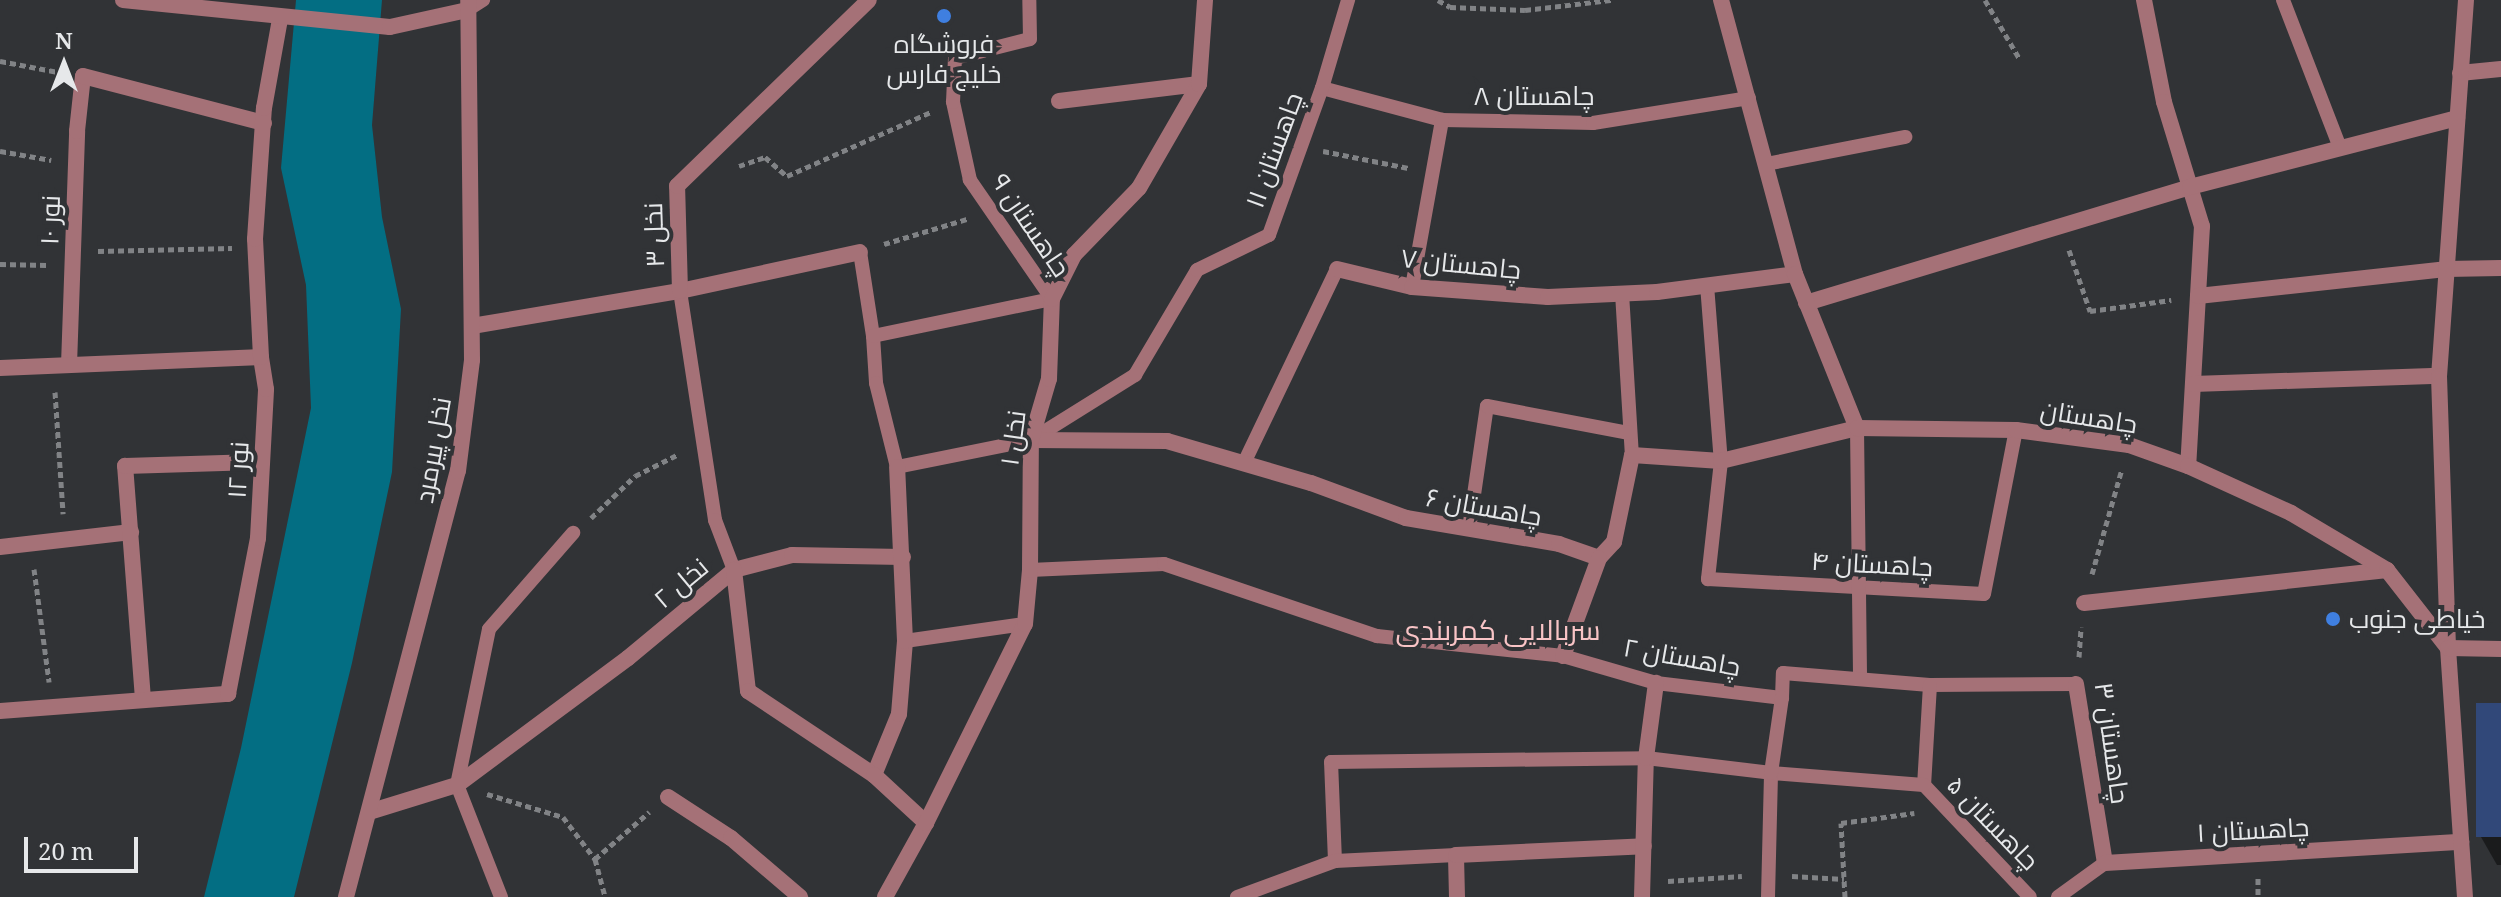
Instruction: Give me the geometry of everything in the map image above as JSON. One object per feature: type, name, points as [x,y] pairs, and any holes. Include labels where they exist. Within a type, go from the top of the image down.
[{"type":"street","points":[[123,0],[280,19],[390,27],[468,5]]},
{"type":"street","name":"نخل ۳","points":[[472,326],[680,291],[677,186],[869,0]]},
{"type":"street","name":"نخل ۱","points":[[885,897],[926,823],[1025,624],[1030,570],[1031,440],[1049,379],[1052,299],[1074,255],[1139,188],[1199,84],[1205,0]]},
{"type":"street","points":[[1563,656],[1599,558],[1614,542],[1632,455],[1721,461],[1857,428],[1795,274],[1721,0]]},
{"type":"street","points":[[2144,0],[2164,102],[2202,226],[2188,466]]},
{"type":"street","points":[[2465,897],[2448,648],[2439,376],[2466,0]]},
{"type":"street","name":"نخل پیرمرد","points":[[346,897],[458,471],[472,360],[468,5]]},
{"type":"street","name":"نور ۱۲","points":[[0,711],[228,694],[258,538],[266,389],[261,357],[255,248],[264,123],[280,19]]},
{"type":"street","points":[[2460,73],[2501,69]]},
{"type":"street","points":[[83,76],[264,123]]},
{"type":"street","name":"نور ۱۰","points":[[61,365],[72,258],[83,76]]},
{"type":"street","points":[[1059,101],[1199,84]]},
{"type":"street","points":[[1806,303],[2190,187],[2457,118]]},
{"type":"street","points":[[680,291],[860,252]]},
{"type":"street","points":[[2198,296],[2446,269],[2501,268]]},
{"type":"street","name":"چاهستان ۷","points":[[1337,269],[1412,287],[1548,297],[1622,293],[1795,274]]},
{"type":"street","points":[[0,368],[261,357]]},
{"type":"street","points":[[2193,384],[2439,376]]},
{"type":"street","name":"چاهستان","points":[[1857,428],[2016,430],[2129,445],[2188,466],[2291,513],[2387,570],[2448,648]]},
{"type":"street","name":"چاهستان ۶","points":[[1031,440],[1167,441],[1244,463],[1406,518],[1559,544],[1599,558]]},
{"type":"street","points":[[143,699],[125,466],[262,462]]},
{"type":"street","points":[[874,775],[899,714],[905,641],[897,467]]},
{"type":"street","points":[[0,547],[131,532]]},
{"type":"street","points":[[734,570],[792,555],[903,557]]},
{"type":"street","name":"نخل ۲","points":[[369,812],[457,785],[628,658],[734,570]]},
{"type":"street","name":"نخل ۲","points":[[734,570],[748,691],[874,775],[926,823]]},
{"type":"street","points":[[2084,603],[2387,570]]},
{"type":"street","points":[[2448,648],[2501,649]]},
{"type":"street","points":[[1642,897],[1646,758],[1656,683]]},
{"type":"street","name":"چاهستان ۳","points":[[2076,684],[2105,863]]},
{"type":"street","points":[[668,797],[731,838],[800,897]]},
{"type":"street","name":"چاهستان ۱","points":[[2105,863],[2461,842]]},
{"type":"street","points":[[1457,897],[1456,855],[1644,846]]},
{"type":"lane","points":[[468,5],[483,0]]},
{"type":"lane","name":"چاهستان ۹","points":[[1029,0],[1030,39],[955,58],[953,102],[970,180],[1052,299]]},
{"type":"lane","name":"چاهستان ۱۱","points":[[1031,440],[1135,375],[1197,270],[1269,235],[1322,88],[1348,0]]},
{"type":"lane","points":[[2283,0],[2340,148]]},
{"type":"lane","name":"چاهستان ۸","points":[[1322,88],[1442,120],[1593,123],[1749,98]]},
{"type":"lane","points":[[1412,287],[1442,120]]},
{"type":"lane","points":[[1766,164],[1905,137]]},
{"type":"lane","points":[[860,252],[873,336],[876,383],[897,467],[1031,440]]},
{"type":"lane","name":"چاهستان ۷","points":[[1244,463],[1337,269]]},
{"type":"lane","points":[[1707,285],[1721,461]]},
{"type":"lane","points":[[680,291],[715,520],[734,570]]},
{"type":"lane","points":[[1622,293],[1632,455]]},
{"type":"lane","points":[[873,336],[1052,299]]},
{"type":"lane","points":[[1469,529],[1487,406],[1629,433]]},
{"type":"lane","points":[[1857,428],[1860,679]]},
{"type":"lane","name":"چاهستان ۴","points":[[1721,461],[1708,579],[1984,594],[2016,430]]},
{"type":"lane","points":[[501,897],[457,785],[489,629],[573,533]]},
{"type":"lane","name":"چاهستان ۲","points":[[1030,570],[1164,564],[1377,636],[1563,656],[1656,683],[1782,698]]},
{"type":"lane","points":[[905,641],[1025,624]]},
{"type":"lane","points":[[1768,897],[1771,773],[1783,673],[1930,685],[2076,684]]},
{"type":"lane","name":"چاهستان ۵","points":[[1930,685],[1924,785],[2030,897]]},
{"type":"lane","points":[[1335,861],[1331,762],[1646,758],[1771,773],[1924,785]]},
{"type":"lane","points":[[1237,897],[1335,861],[1456,855]]},
{"type":"lane","points":[[2058,897],[2105,863]]},
{"type":"path","points":[[1438,0],[1450,7],[1525,10],[1612,0]]},
{"type":"path","points":[[1985,0],[2019,58]]},
{"type":"path","points":[[0,61],[83,76]]},
{"type":"path","points":[[735,167],[765,157],[787,176],[953,102]]},
{"type":"path","points":[[1301,147],[1432,173]]},
{"type":"path","points":[[0,151],[76,164]]},
{"type":"path","points":[[860,252],[990,212]]},
{"type":"path","points":[[2061,227],[2090,311],[2198,296]]},
{"type":"path","points":[[0,264],[255,248]]},
{"type":"path","points":[[61,365],[65,539]]},
{"type":"path","points":[[573,533],[635,476],[701,443]]},
{"type":"path","name":"چاهستان ۳","points":[[2076,684],[2084,603],[2129,445]]},
{"type":"path","points":[[31,544],[52,706]]},
{"type":"path","points":[[457,785],[563,817],[595,859],[605,897]]},
{"type":"path","points":[[595,859],[668,797]]},
{"type":"path","points":[[1845,897],[1841,823],[1947,809]]},
{"type":"water","points":[[296,0],[382,0],[372,125],[382,217],[401,309],[392,472],[352,663],[294,897],[204,897],[241,748],[311,408],[306,285],[281,168]]},
{"type":"building","points":[[2476,703],[2501,703],[2501,837],[2476,837]]},
{"type":"place","name":"فروشگاه خلیج فارس","points":[[944,16]]},
{"type":"place","name":"خیاطی جنوب","points":[[2333,619]]},
{"type":"district","name":"سربالایی کمربندی","points":[[1498,629]]}]
